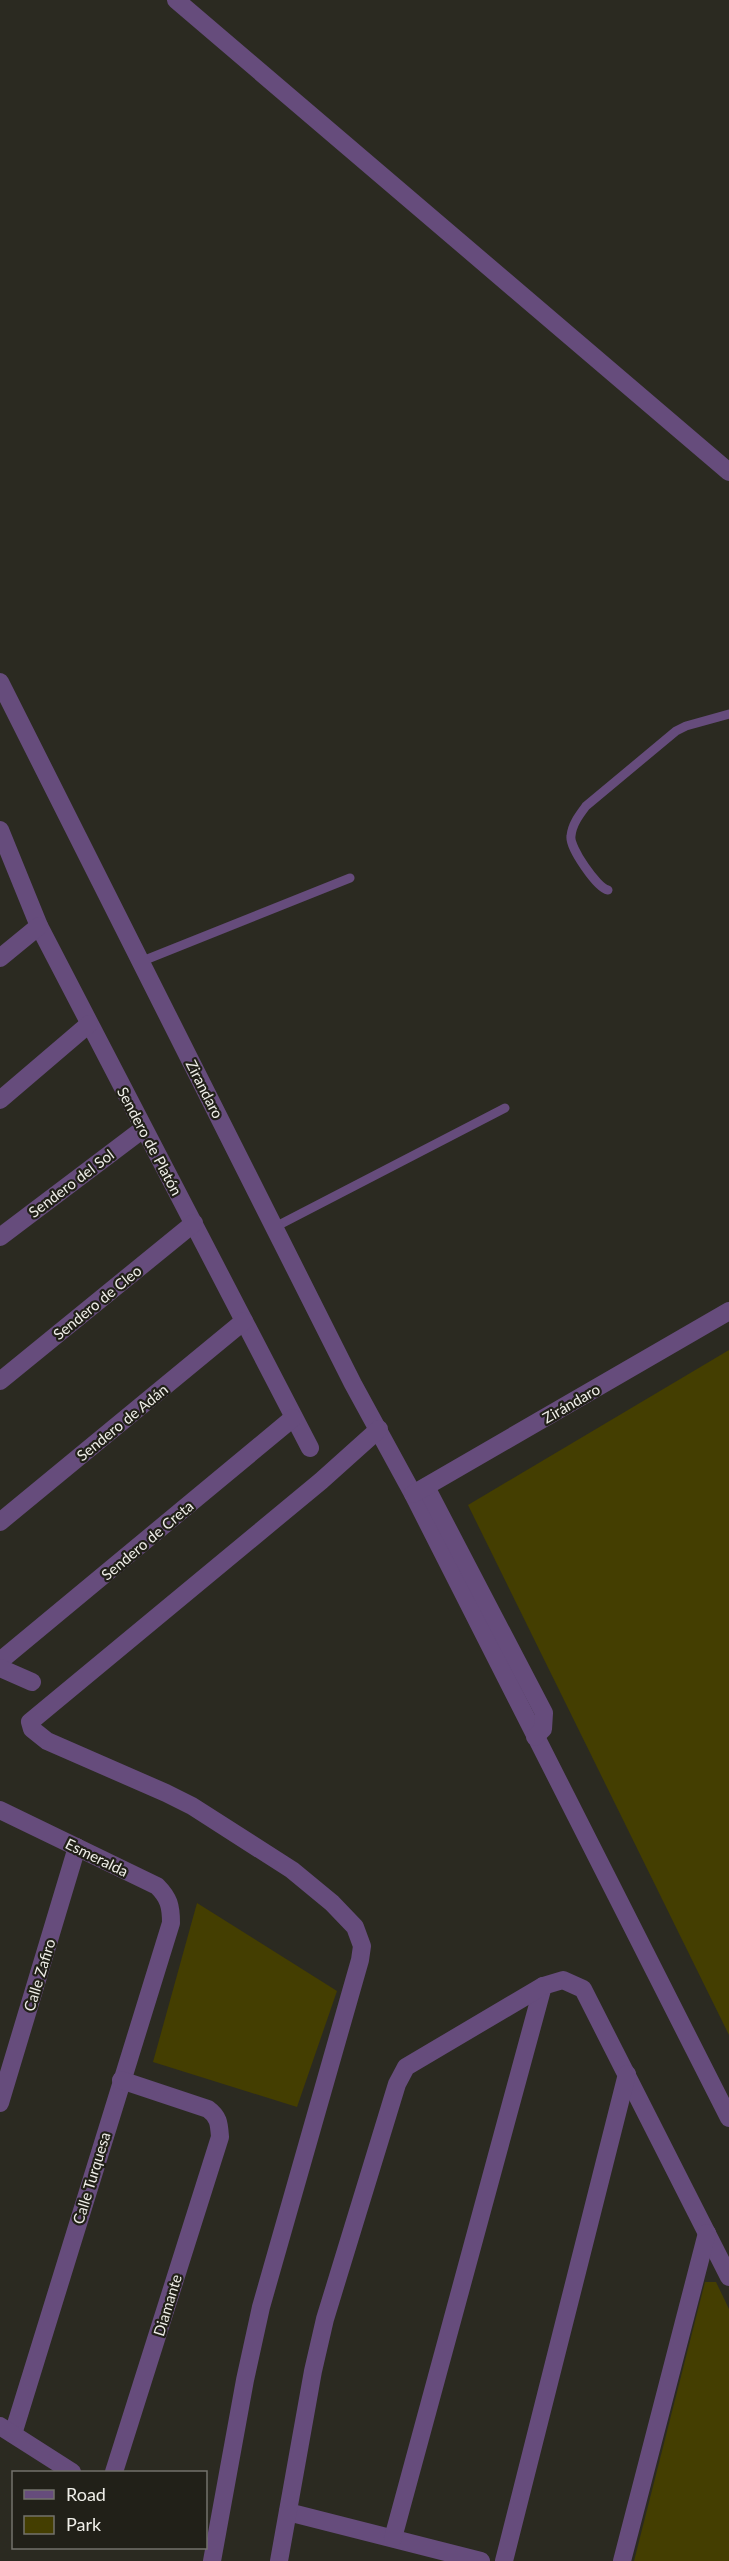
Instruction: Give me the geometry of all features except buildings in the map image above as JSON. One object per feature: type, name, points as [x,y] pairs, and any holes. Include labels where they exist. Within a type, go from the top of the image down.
[{"type":"street","points":[[176,0],[729,472]]},
{"type":"street","name":"Zirandaro","points":[[0,682],[353,1384],[379,1430],[419,1491],[544,1713],[543,1729],[535,1737],[729,2118]]},
{"type":"street","name":"Sendero de Platón","points":[[0,830],[39,926],[142,1129],[194,1223],[310,1448]]},
{"type":"street","points":[[0,958],[39,926]]},
{"type":"street","points":[[0,1100],[89,1024]]},
{"type":"street","name":"Sendero del Sol","points":[[0,1237],[142,1129]]},
{"type":"street","name":"Sendero de Cleo","points":[[0,1381],[194,1223]]},
{"type":"street","name":"Zirándaro","points":[[419,1491],[729,1311]]},
{"type":"street","name":"Sendero de Adán","points":[[0,1522],[244,1321]]},
{"type":"street","name":"Sendero de Creta","points":[[0,1661],[293,1418]]},
{"type":"street","points":[[212,2561],[245,2380],[261,2307],[360,1960],[361,1938],[355,1927],[332,1903],[292,1870],[192,1806],[47,1741],[32,1729],[30,1722],[321,1481],[379,1430]]},
{"type":"street","points":[[0,1668],[32,1682]]},
{"type":"street","name":"Esmeralda","points":[[0,1810],[157,1886],[171,1904],[171,1923]]},
{"type":"street","name":"Calle Zafiro","points":[[0,2103],[77,1847]]},
{"type":"street","name":"Calle Turquesa","points":[[6,2430],[171,1923]]},
{"type":"street","points":[[279,2561],[313,2371],[325,2319],[397,2084],[406,2067],[543,1986],[563,1980],[584,1989],[729,2277]]},
{"type":"street","points":[[393,2538],[543,1986]]},
{"type":"street","points":[[504,2561],[627,2074]]},
{"type":"street","name":"Diamante","points":[[114,2471],[220,2137],[219,2124],[215,2115],[208,2109],[121,2080]]},
{"type":"street","points":[[622,2561],[707,2233]]},
{"type":"street","points":[[6,2430],[70,2471]]},
{"type":"street","points":[[288,2512],[481,2561]]},
{"type":"lane","points":[[608,890],[599,886],[572,845],[571,833],[578,817],[586,806],[676,731],[696,722],[729,714]]},
{"type":"lane","points":[[140,962],[350,878]]},
{"type":"lane","points":[[275,1227],[505,1108]]},
{"type":"green space","points":[[729,1350],[729,2035],[468,1505]]},
{"type":"green space","points":[[197,1903],[337,1991],[297,2107],[153,2062]]},
{"type":"green space","points":[[705,2282],[716,2282],[729,2309],[729,2561],[634,2561]]}]
